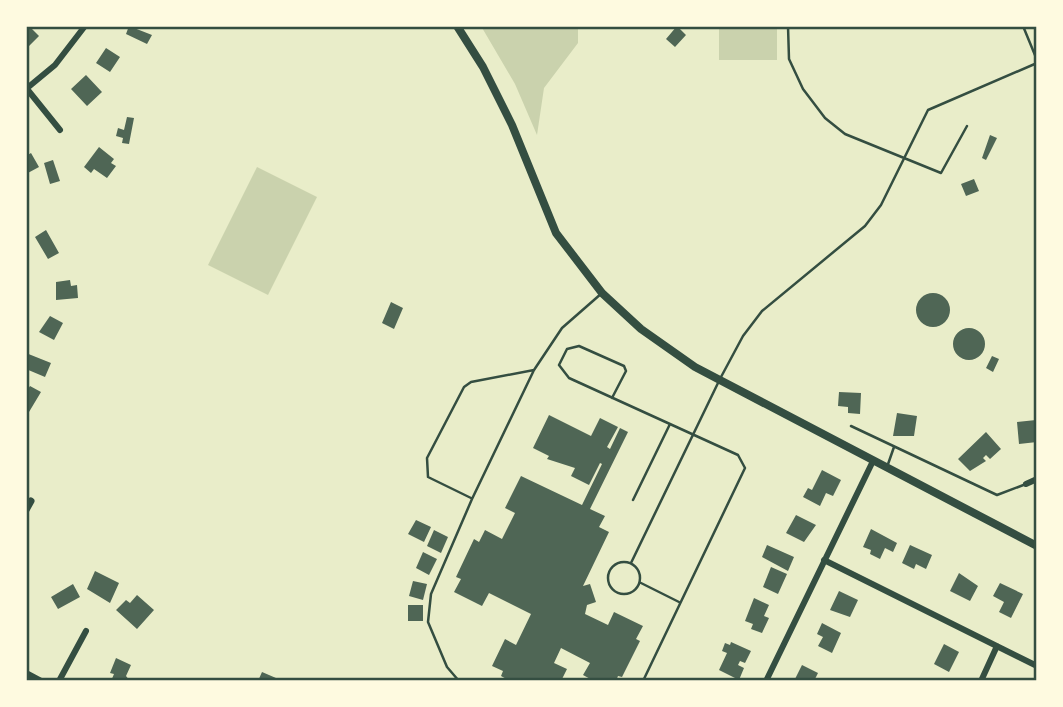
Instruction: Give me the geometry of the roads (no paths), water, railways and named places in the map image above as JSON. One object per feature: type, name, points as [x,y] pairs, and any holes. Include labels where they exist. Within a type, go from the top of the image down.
[{"type":"main road","points":[[457,26],[483,66],[512,125],[556,233],[602,293],[665,348],[1037,546]]},
{"type":"street","points":[[60,130],[26,89],[55,65],[85,26]]},
{"type":"street","points":[[766,681],[873,461]]},
{"type":"street","points":[[1026,484],[1037,479]]},
{"type":"street","points":[[26,510],[31,501]]},
{"type":"street","points":[[824,560],[1037,666]]},
{"type":"street","points":[[59,681],[86,631]]},
{"type":"street","points":[[981,681],[997,646]]},
{"type":"street","points":[[26,673],[41,681]]},
{"type":"lane","points":[[788,26],[789,59],[803,89],[825,118],[845,134],[941,173],[967,126]]},
{"type":"lane","points":[[631,563],[743,336],[762,311],[864,226],[881,205],[928,110],[1037,61],[1023,26]]},
{"type":"lane","points":[[459,681],[447,667],[428,622],[431,594],[472,499],[534,370],[562,328],[602,293]]},
{"type":"lane","points":[[612,398],[626,371],[624,366],[579,346],[567,349],[559,365],[562,373],[612,398],[738,456],[745,468],[678,602],[643,681]]},
{"type":"lane","points":[[472,499],[428,477],[426,469],[432,447],[459,393],[471,382],[534,370]]},
{"type":"lane","points":[[633,500],[670,424]]},
{"type":"lane","points":[[851,426],[997,495],[1026,484]]},
{"type":"lane","points":[[887,468],[894,447]]},
{"type":"lane","points":[[621,562],[631,563],[638,570],[640,582],[627,594],[617,592],[610,586],[608,576],[612,566],[621,562]]},
{"type":"lane","points":[[640,582],[678,602]]}]
